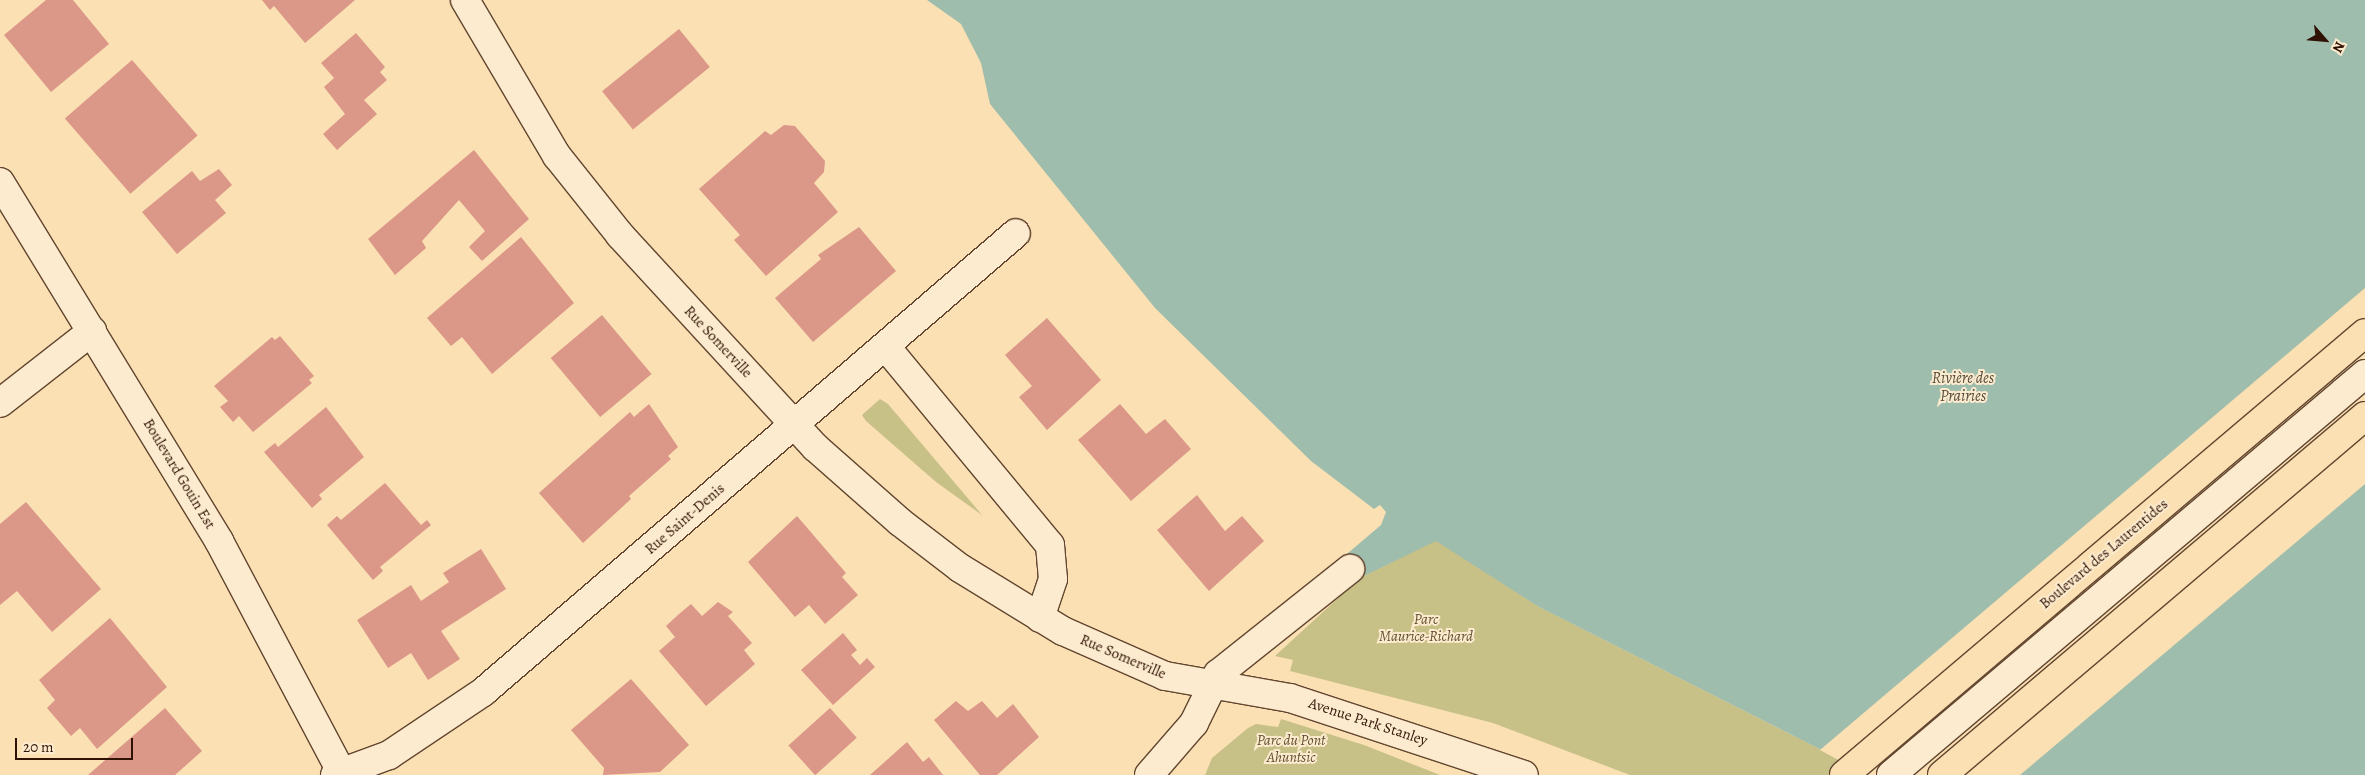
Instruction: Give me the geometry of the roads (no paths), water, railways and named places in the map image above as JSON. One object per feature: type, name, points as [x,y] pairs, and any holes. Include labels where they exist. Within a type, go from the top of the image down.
[{"type":"main road","name":"Boulevard des Laurentides","points":[[1844,775],[2365,333]]},
{"type":"main road","points":[[1942,775],[2365,416]]},
{"type":"street","name":"Rue Somerville","points":[[465,0],[557,156],[595,206],[795,426],[900,522],[992,590],[1040,618],[1129,663],[1208,687]]},
{"type":"street","name":"Boulevard Gouin Est","points":[[0,182],[219,541],[340,774]]},
{"type":"street","name":"Rue Saint-Denis","points":[[340,774],[389,755],[457,712],[795,426],[1016,233]]},
{"type":"street","points":[[0,403],[92,331]]},
{"type":"street","points":[[886,347],[1050,545],[1053,579],[1040,618]]},
{"type":"street","name":"Boulevard des Laurentides","points":[[1891,775],[2365,374]]},
{"type":"street","points":[[1149,775],[1194,723],[1208,687],[1218,674],[1350,569]]},
{"type":"street","name":"Avenue Park Stanley","points":[[1208,687],[1279,695],[1341,712],[1524,775]]},
{"type":"water","name":"Rivière des Prairies","points":[[927,0],[2365,0],[2365,775],[1871,775],[1539,607],[1436,541],[1360,578],[1341,559],[1381,525],[1386,512],[1380,505],[1374,509],[1311,461],[1155,308],[990,104],[981,63],[961,24]]},
{"type":"park label","name":"Parc Maurice-Richard","points":[[1426,628]]},
{"type":"park label","name":"Parc du Pont Ahuntsic","points":[[1291,748]]}]
